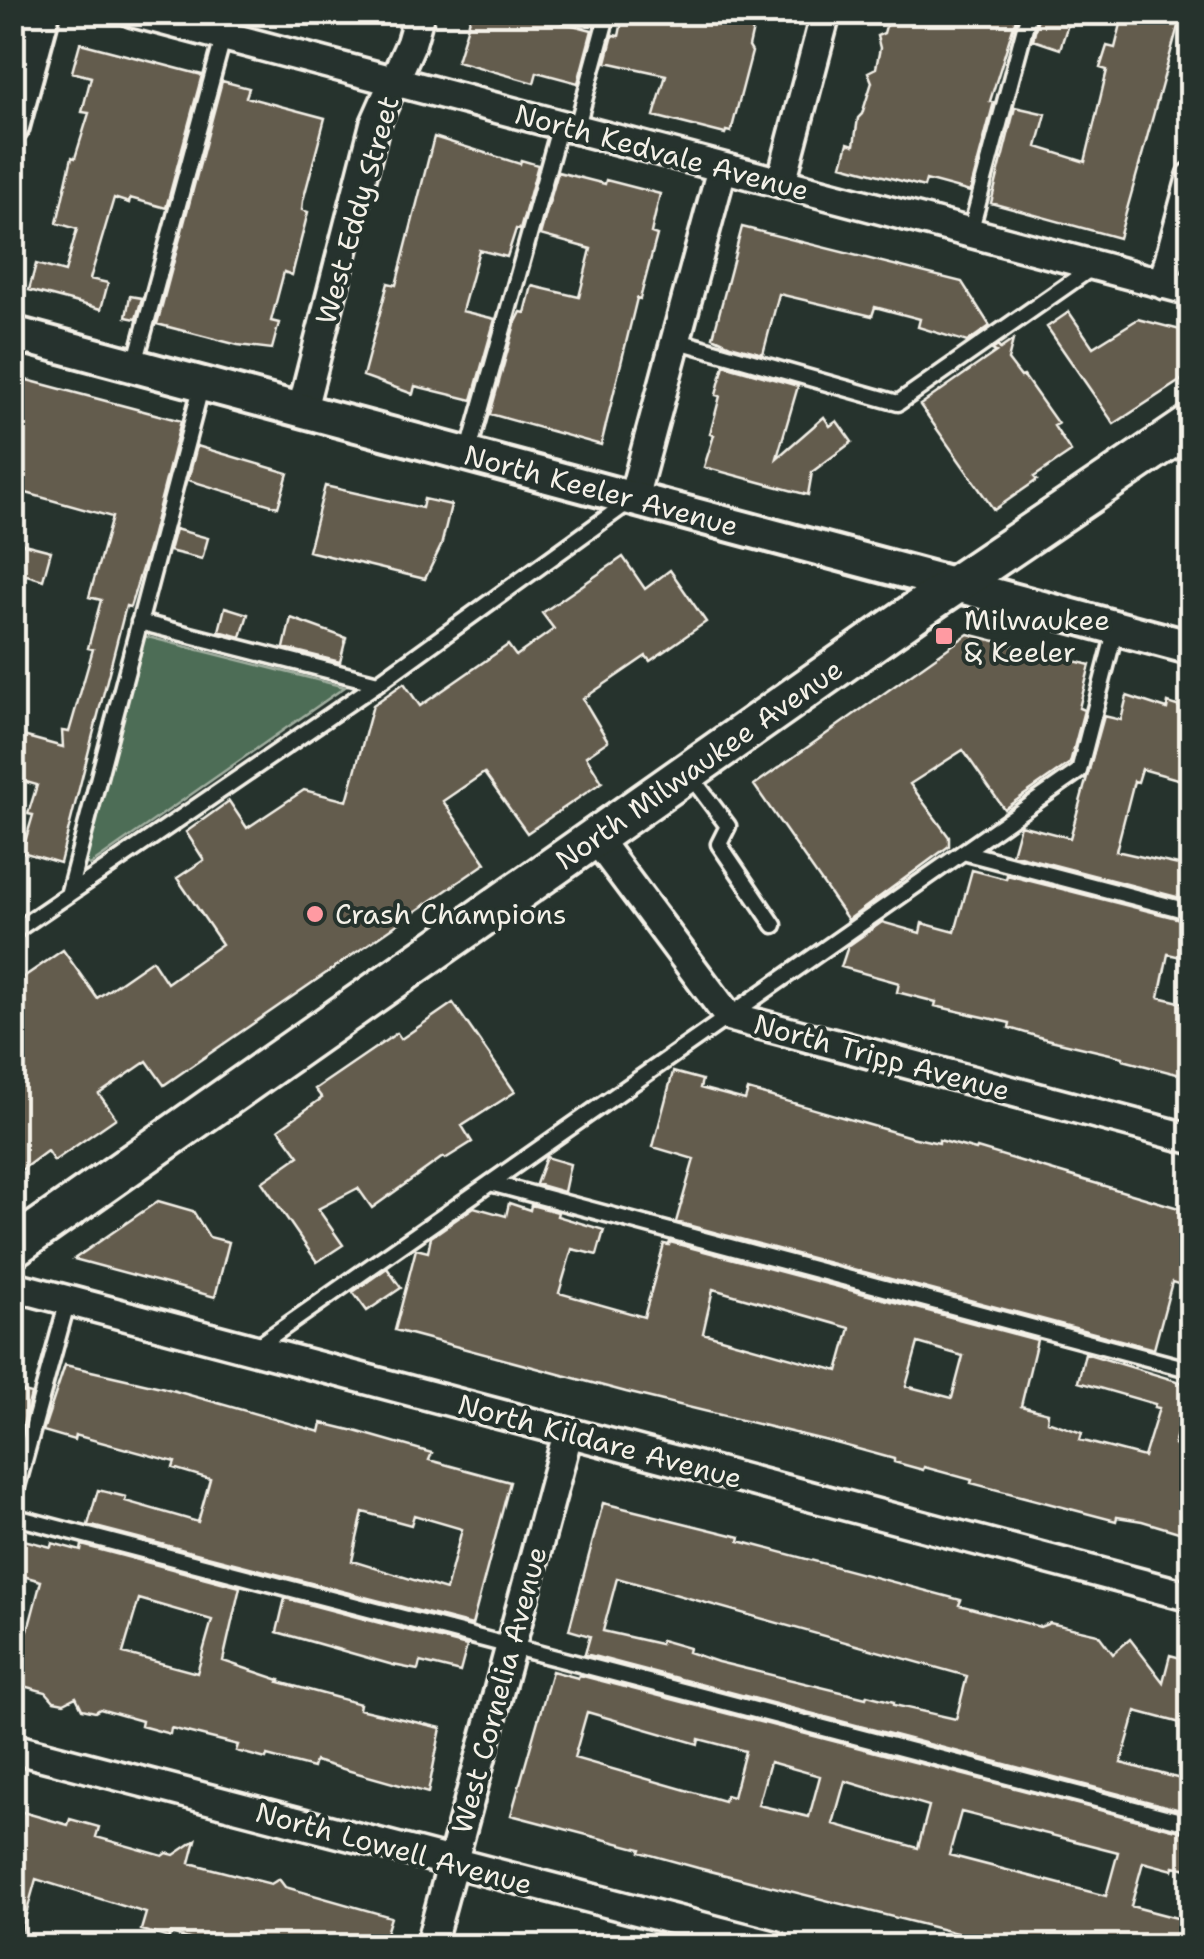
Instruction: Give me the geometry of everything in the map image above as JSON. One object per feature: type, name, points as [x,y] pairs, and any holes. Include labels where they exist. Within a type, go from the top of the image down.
[{"type":"main road","name":"North Milwaukee Avenue","points":[[12,1248],[954,585],[1192,424]]},
{"type":"street","points":[[12,128],[43,12]]},
{"type":"street","name":"North Kedvale Avenue","points":[[132,12],[227,24],[394,81],[1192,291]]},
{"type":"street","name":"West Eddy Street","points":[[302,410],[375,124],[412,43],[420,12]]},
{"type":"street","points":[[782,184],[826,12]]},
{"type":"street","points":[[633,499],[722,168]]},
{"type":"street","points":[[1164,284],[1192,177]]},
{"type":"street","name":"North Keeler Avenue","points":[[12,333],[1192,648]]},
{"type":"street","name":"North Tripp Avenue","points":[[596,839],[728,1016],[1192,1140]]},
{"type":"street","name":"North Kildare Avenue","points":[[12,1280],[17,1287],[1192,1597]]},
{"type":"street","name":"West Cornelia Avenue","points":[[430,1946],[568,1433]]},
{"type":"street","name":"North Lowell Avenue","points":[[12,1748],[775,1946]]},
{"type":"lane","points":[[468,455],[568,127],[608,12]]},
{"type":"lane","points":[[970,233],[1029,12]]},
{"type":"lane","points":[[134,366],[227,24]]},
{"type":"lane","points":[[675,340],[898,403],[1096,266]]},
{"type":"lane","points":[[68,895],[202,384]]},
{"type":"lane","points":[[12,933],[378,682],[633,499]]},
{"type":"lane","points":[[139,622],[378,682]]},
{"type":"lane","points":[[253,1350],[1079,771],[1116,628]]},
{"type":"lane","points":[[688,773],[728,826],[719,844],[774,925]]},
{"type":"lane","points":[[963,852],[1192,912]]},
{"type":"lane","points":[[490,1183],[1192,1370]]},
{"type":"lane","points":[[12,1505],[68,1300]]},
{"type":"lane","points":[[12,1516],[1192,1824]]},
{"type":"green space","points":[[144,636],[345,687],[90,865],[84,862]]},
{"type":"building","points":[[472,12],[539,12],[538,16],[592,30],[578,83],[537,72],[534,83],[457,61]]},
{"type":"building","points":[[624,12],[767,12],[753,29],[749,47],[752,52],[731,132],[725,134],[654,116],[666,75],[606,62],[613,35],[619,36]]},
{"type":"building","points":[[890,12],[1018,12],[990,101],[994,102],[970,192],[926,180],[924,187],[842,165],[848,143],[854,145],[858,118],[872,82],[868,72],[876,68],[880,48],[877,36],[884,33]]},
{"type":"building","points":[[1039,12],[1072,12],[1060,49],[1033,40]]},
{"type":"building","points":[[1124,12],[1182,12],[1119,238],[991,203],[1015,107],[1046,114],[1037,147],[1085,162],[1107,70],[1100,68],[1107,46],[1115,48]]},
{"type":"building","points":[[80,43],[202,75],[166,208],[130,198],[129,203],[114,198],[90,279],[108,283],[101,309],[29,290],[36,264],[65,272],[77,229],[57,223],[72,157],[75,158],[89,113],[82,112],[91,77],[72,72]]},
{"type":"building","points":[[222,81],[249,88],[246,97],[325,118],[303,201],[302,210],[308,212],[292,275],[284,272],[271,321],[279,323],[272,349],[238,345],[157,324]]},
{"type":"building","points":[[434,137],[520,164],[521,160],[538,165],[520,230],[516,229],[507,257],[479,250],[462,311],[495,319],[472,400],[415,386],[413,394],[363,376],[388,283],[396,285]]},
{"type":"building","points":[[558,172],[660,194],[651,233],[657,235],[640,299],[637,298],[601,445],[490,414],[515,324],[521,312],[525,313],[532,286],[579,297],[591,249],[540,235]]},
{"type":"building","points":[[742,227],[962,282],[990,326],[967,342],[918,327],[920,319],[875,307],[872,316],[779,294],[763,354],[730,345],[713,337]]},
{"type":"building","points":[[130,296],[142,298],[136,319],[126,317]]},
{"type":"building","points":[[1069,312],[1093,347],[1138,319],[1192,333],[1192,373],[1114,424],[1047,327]]},
{"type":"building","points":[[1013,340],[1008,360],[1058,424],[1054,426],[1071,452],[994,510],[920,405],[996,352],[992,350]]},
{"type":"building","points":[[724,365],[798,386],[777,458],[824,417],[830,426],[837,421],[852,442],[812,472],[808,495],[704,467],[714,435],[710,434]]},
{"type":"building","points":[[12,376],[181,421],[149,546],[130,607],[126,606],[60,863],[22,852],[37,785],[12,778],[12,733],[63,747],[62,731],[69,732],[93,649],[88,648],[101,600],[89,597],[112,517],[12,489]]},
{"type":"building","points":[[197,446],[288,473],[278,507],[188,480]]},
{"type":"building","points":[[325,486],[422,508],[424,499],[451,505],[441,546],[425,579],[308,551]]},
{"type":"building","points":[[175,529],[208,538],[202,559],[169,551]]},
{"type":"building","points":[[12,541],[51,551],[43,580],[27,575],[12,581]]},
{"type":"building","points":[[623,557],[645,589],[670,570],[706,622],[650,661],[646,656],[583,699],[608,741],[586,756],[602,782],[527,833],[484,773],[443,801],[486,863],[164,1085],[147,1061],[99,1094],[116,1118],[54,1161],[47,1151],[12,1177],[12,985],[63,950],[97,998],[152,960],[167,983],[222,944],[177,878],[204,860],[186,832],[229,801],[247,828],[304,790],[347,801],[373,705],[404,683],[420,706],[508,645],[516,656],[554,629],[542,613]]},
{"type":"building","points":[[225,607],[248,614],[241,637],[219,631]]},
{"type":"building","points":[[291,618],[346,638],[340,662],[284,648]]},
{"type":"building","points":[[968,634],[1090,665],[1079,708],[1084,710],[1070,763],[1004,809],[963,750],[910,784],[949,837],[949,846],[848,920],[754,785]]},
{"type":"building","points":[[1127,696],[1167,709],[1168,703],[1192,711],[1192,783],[1142,769],[1138,782],[1134,781],[1116,851],[1192,868],[1192,901],[1012,854],[1020,825],[1070,838],[1104,716],[1121,720]]},
{"type":"building","points":[[972,870],[1006,879],[1007,875],[1192,922],[1185,958],[1168,954],[1159,997],[1192,1005],[1192,1078],[1009,1028],[1010,1023],[935,1006],[936,1002],[897,992],[899,983],[841,967],[848,946],[882,922],[920,933],[922,923],[955,932]]},
{"type":"building","points":[[453,1003],[515,1092],[462,1126],[472,1142],[443,1157],[372,1208],[358,1188],[318,1209],[343,1245],[317,1262],[262,1182],[299,1156],[279,1129],[322,1098],[315,1089],[397,1033],[401,1039]]},
{"type":"building","points":[[673,1072],[702,1080],[700,1088],[745,1100],[748,1090],[911,1137],[977,1148],[1192,1212],[1192,1275],[1184,1273],[1181,1285],[1172,1282],[1154,1349],[676,1222],[694,1159],[653,1147]]},
{"type":"building","points":[[546,1157],[570,1164],[564,1192],[536,1184]]},
{"type":"building","points":[[158,1201],[193,1211],[209,1237],[229,1242],[215,1297],[74,1259]]},
{"type":"building","points":[[509,1203],[530,1210],[531,1205],[604,1230],[597,1255],[572,1249],[559,1293],[644,1317],[664,1244],[670,1242],[1037,1340],[1021,1406],[1048,1413],[1047,1421],[1082,1433],[1080,1440],[1144,1457],[1159,1408],[1078,1382],[1085,1353],[1190,1385],[1174,1445],[1192,1450],[1192,1536],[1142,1521],[1117,1517],[1116,1521],[836,1443],[395,1330],[416,1249],[428,1252],[431,1237],[474,1207],[506,1216]],"holes":[[[713,1289],[850,1328],[838,1371],[703,1333]],[[918,1343],[963,1356],[952,1398],[906,1386]]]},
{"type":"building","points":[[387,1268],[401,1288],[367,1311],[353,1292]]},
{"type":"building","points":[[65,1365],[161,1387],[320,1432],[322,1423],[355,1431],[432,1453],[429,1460],[510,1482],[472,1625],[88,1525],[98,1490],[198,1522],[210,1479],[173,1468],[175,1462],[75,1435],[74,1440],[43,1431]],"holes":[[[363,1512],[411,1525],[414,1515],[462,1529],[446,1590],[352,1561]]]},
{"type":"building","points":[[12,1389],[31,1394],[23,1426],[12,1423]]},
{"type":"building","points":[[603,1503],[740,1537],[739,1541],[961,1600],[959,1605],[1040,1627],[1050,1623],[1098,1634],[1113,1654],[1130,1639],[1163,1682],[1170,1655],[1192,1661],[1192,1726],[1136,1711],[1121,1763],[1192,1782],[1192,1813],[585,1654],[590,1636],[569,1630]],"holes":[[[617,1578],[967,1676],[956,1719],[718,1662],[661,1640],[660,1644],[603,1631]]]},
{"type":"building","points":[[12,1537],[81,1551],[82,1545],[240,1587],[223,1661],[279,1682],[360,1704],[359,1709],[441,1728],[428,1793],[315,1761],[313,1768],[267,1756],[266,1759],[236,1751],[238,1745],[171,1728],[170,1734],[100,1709],[82,1709],[76,1697],[64,1703],[54,1701],[46,1692],[12,1683],[12,1626],[28,1630],[41,1581],[12,1573]],"holes":[[[139,1599],[212,1620],[197,1673],[123,1653]]]},
{"type":"building","points":[[285,1598],[467,1646],[460,1672],[420,1662],[418,1670],[393,1665],[277,1632]]},
{"type":"building","points":[[552,1671],[578,1678],[579,1675],[1192,1834],[1192,1870],[1174,1866],[1173,1870],[1143,1862],[1131,1906],[1192,1922],[1192,1946],[1008,1946],[698,1868],[511,1815]],"holes":[[[587,1712],[698,1744],[699,1739],[745,1751],[733,1797],[726,1795],[724,1801],[574,1758]],[[770,1762],[820,1776],[809,1817],[758,1805]],[[845,1781],[929,1806],[918,1848],[833,1824]],[[961,1812],[1118,1852],[1106,1896],[949,1855]]]},
{"type":"building","points":[[12,1809],[68,1825],[70,1819],[99,1827],[96,1837],[163,1856],[174,1855],[196,1840],[190,1863],[271,1884],[279,1879],[285,1887],[391,1917],[382,1946],[216,1946],[170,1934],[169,1938],[141,1930],[146,1913],[36,1879],[20,1936],[12,1935]]},
{"type":"place","name":"Milwaukee & Keeler","points":[[944,636]]},
{"type":"place","name":"Crash Champions","points":[[315,914]]}]
